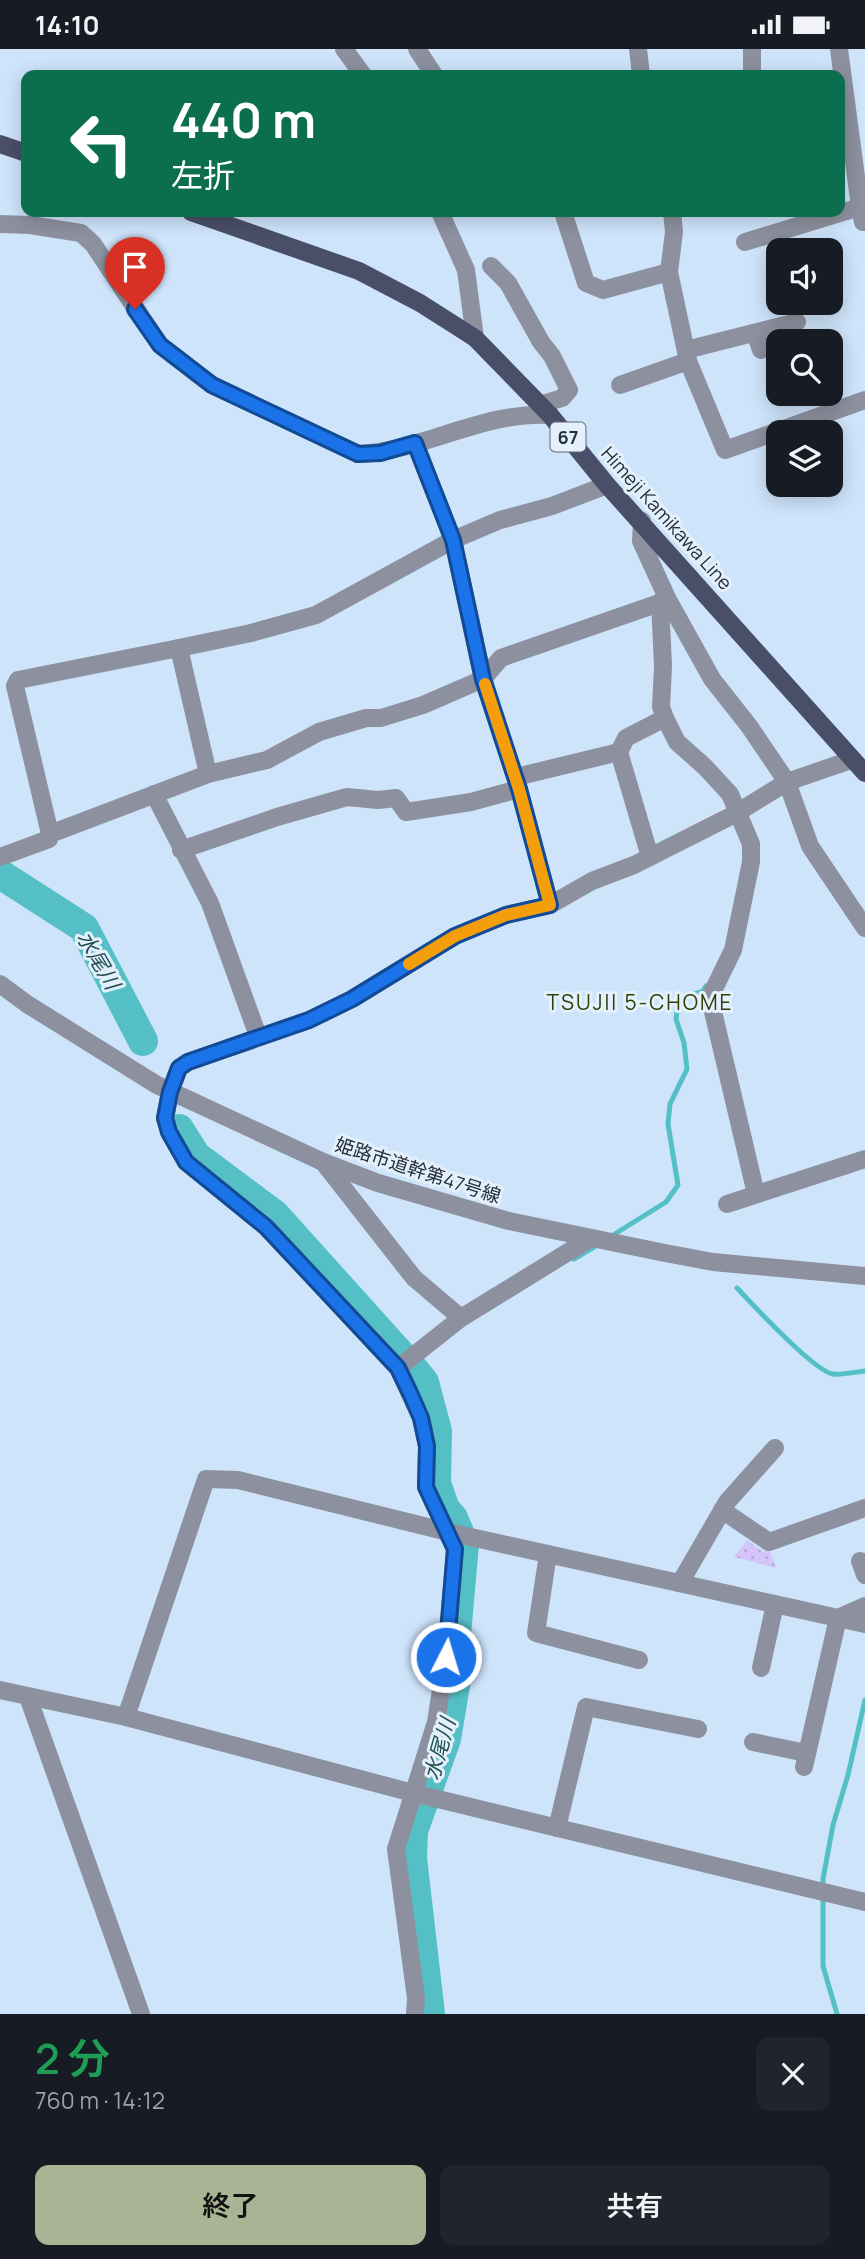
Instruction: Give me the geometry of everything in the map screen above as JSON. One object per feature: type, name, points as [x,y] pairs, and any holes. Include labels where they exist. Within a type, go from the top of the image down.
[{"type":"main road","points":[[0,144],[21,151]]},
{"type":"main road","name":"Himeji Kamikawa Line","points":[[205,217],[359,271],[420,303],[475,338],[545,410],[607,485],[865,773]]},
{"type":"street","points":[[344,49],[359,70]]},
{"type":"street","points":[[416,49],[430,70]]},
{"type":"street","points":[[638,49],[640,70]]},
{"type":"street","points":[[752,49],[752,70]]},
{"type":"street","points":[[839,49],[842,70]]},
{"type":"street","points":[[745,242],[863,214],[845,90]]},
{"type":"street","points":[[442,217],[466,270],[475,338]]},
{"type":"street","points":[[565,217],[586,283],[603,290],[668,272]]},
{"type":"street","points":[[672,217],[674,232],[668,272],[687,356],[725,450],[865,400]]},
{"type":"street","points":[[0,224],[30,225],[81,233],[93,244],[160,345],[212,385],[358,454],[380,453],[494,420],[533,414],[545,410],[569,390],[508,283],[491,266]]},
{"type":"street","points":[[620,385],[687,356],[755,333],[797,323]]},
{"type":"street","points":[[755,333],[761,350]]},
{"type":"street","points":[[415,443],[453,540],[483,679],[517,783],[550,905]]},
{"type":"street","points":[[0,857],[48,839],[50,834],[15,686],[18,680],[251,633],[316,615],[453,540],[500,520],[552,506],[607,485]]},
{"type":"street","points":[[642,521],[641,541],[664,601],[712,679],[749,726],[786,782],[810,846],[865,927]]},
{"type":"street","points":[[50,834],[208,774],[267,760],[319,732],[423,705],[483,679],[501,658],[664,601]]},
{"type":"street","points":[[664,601],[660,688],[665,718],[677,742],[730,794],[751,844],[751,862],[733,950],[711,995],[711,1003],[756,1194]]},
{"type":"street","points":[[178,648],[208,774]]},
{"type":"street","points":[[650,857],[619,752],[626,738],[665,718]]},
{"type":"street","points":[[181,850],[277,817],[347,797],[378,800],[396,798],[406,811],[471,802],[517,783],[619,752]]},
{"type":"street","points":[[415,2014],[416,1998],[396,1849],[436,1722],[446,1657],[455,1549],[426,1487],[427,1446],[421,1418],[398,1368],[266,1227],[186,1162],[169,1132],[165,1118],[170,1092],[179,1068],[188,1062],[309,1020],[352,999],[455,936],[506,915],[550,905],[592,881],[634,865],[739,811],[786,782],[852,759]]},
{"type":"street","points":[[154,794],[210,903],[258,1036]]},
{"type":"street","name":"姫路市道幹第47号線","points":[[0,985],[170,1092],[323,1162],[378,1184],[509,1221],[713,1262],[865,1276]]},
{"type":"street","points":[[727,1204],[865,1159]]},
{"type":"street","points":[[323,1162],[414,1278],[461,1318]]},
{"type":"street","points":[[398,1368],[461,1318],[591,1238]]},
{"type":"street","points":[[680,1583],[722,1510],[775,1448]]},
{"type":"street","points":[[126,1717],[206,1479],[238,1480],[448,1532],[865,1624]]},
{"type":"street","points":[[722,1510],[769,1542],[865,1508]]},
{"type":"street","points":[[548,1554],[536,1633],[639,1660]]},
{"type":"street","points":[[761,1668],[775,1604]]},
{"type":"street","points":[[838,1618],[865,1606]]},
{"type":"street","points":[[753,1742],[805,1760],[838,1618]]},
{"type":"street","points":[[0,1690],[126,1717],[413,1793],[865,1902]]},
{"type":"street","points":[[28,1697],[141,2014]]},
{"type":"street","points":[[557,1828],[586,1707],[698,1729]]},
{"type":"shaded area","points":[[747,1540],[763,1552],[769,1550],[776,1568],[734,1557]]},
{"type":"waterway","name":"水尾川","points":[[0,874],[84,928],[143,1041]]},
{"type":"waterway","points":[[610,1237],[666,1202],[678,1185],[668,1124],[670,1104],[687,1069],[684,1043],[676,1019],[678,1004],[688,996],[703,991],[706,986]]},
{"type":"waterway","name":"水尾川","points":[[179,1129],[196,1156],[275,1215],[424,1382],[437,1431],[436,1483],[445,1509],[453,1518],[464,1544],[456,1635],[456,1679],[446,1739],[413,1831],[412,1858],[430,2014]]},
{"type":"waterway","points":[[574,1259],[599,1244]]},
{"type":"waterway","points":[[737,1288],[784,1336],[824,1370],[833,1374],[865,1371]]},
{"type":"waterway","points":[[837,2014],[823,1966],[823,1879],[833,1825],[848,1775],[865,1700]]},
{"type":"slow traffic","points":[[409,964],[455,936],[506,915],[550,905],[519,789],[485,684]]},
{"type":"district","name":"TSUJII 5-CHOME","points":[[640,1002]]},
{"type":"route","points":[[135,309],[160,345],[212,385],[358,454],[380,453],[415,443],[453,540],[483,679],[519,789],[550,905],[506,915],[455,936],[352,999],[309,1020],[188,1062],[179,1068],[170,1092],[165,1118],[169,1132],[186,1162],[266,1227],[398,1368],[421,1418],[427,1446],[426,1487],[455,1549],[446,1657]]}]
